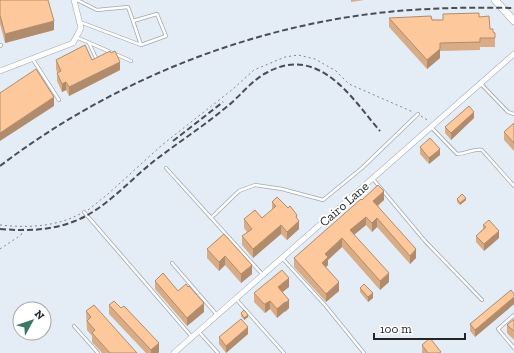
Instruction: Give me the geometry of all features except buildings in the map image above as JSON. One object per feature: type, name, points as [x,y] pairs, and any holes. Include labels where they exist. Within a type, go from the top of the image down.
[{"type":"main road","points":[[495,0],[514,20]]},
{"type":"street","points":[[0,71],[73,43],[80,25],[74,0]]},
{"type":"street","name":"Cairo Lane","points":[[174,353],[514,54]]},
{"type":"lane","points":[[77,0],[97,10],[128,7],[141,45]]},
{"type":"lane","points":[[80,25],[141,45],[166,36],[157,14],[133,21]]},
{"type":"lane","points":[[76,37],[131,61]]},
{"type":"lane","points":[[89,43],[98,62]]},
{"type":"lane","points":[[32,58],[59,100]]},
{"type":"lane","points":[[481,83],[508,112],[514,114]]},
{"type":"lane","points":[[211,218],[239,191],[255,185],[282,189],[323,200],[362,168],[418,114]]},
{"type":"lane","points":[[433,126],[457,154],[463,154],[479,149],[482,150],[514,186]]},
{"type":"lane","points":[[166,168],[263,275]]},
{"type":"lane","points":[[372,179],[425,241],[482,300]]},
{"type":"lane","points":[[84,212],[192,337]]},
{"type":"lane","points":[[282,258],[325,305],[364,353]]},
{"type":"lane","points":[[172,263],[217,315]]},
{"type":"lane","points":[[236,299],[284,353]]},
{"type":"lane","points":[[514,315],[498,329],[514,348]]},
{"type":"lane","points":[[74,326],[98,353]]},
{"type":"lane","points":[[199,332],[218,353]]},
{"type":"path","points":[[0,225],[25,227],[47,225],[77,216],[92,208],[162,145],[233,89],[254,70],[285,57],[298,55],[315,59],[336,71],[349,84],[418,114],[433,126]]},
{"type":"path","points":[[0,249],[21,235],[25,227]]},
{"type":"railway","points":[[0,166],[42,136],[86,109],[132,85],[179,64],[227,47],[277,32],[327,21],[378,13],[446,8],[514,8]]},
{"type":"railway","points":[[0,229],[29,230],[56,227],[86,216],[116,194],[154,161],[234,101],[257,79],[276,68],[294,64],[303,65],[326,74],[346,91],[380,131]]},
{"type":"railway","points":[[173,141],[223,102]]}]
